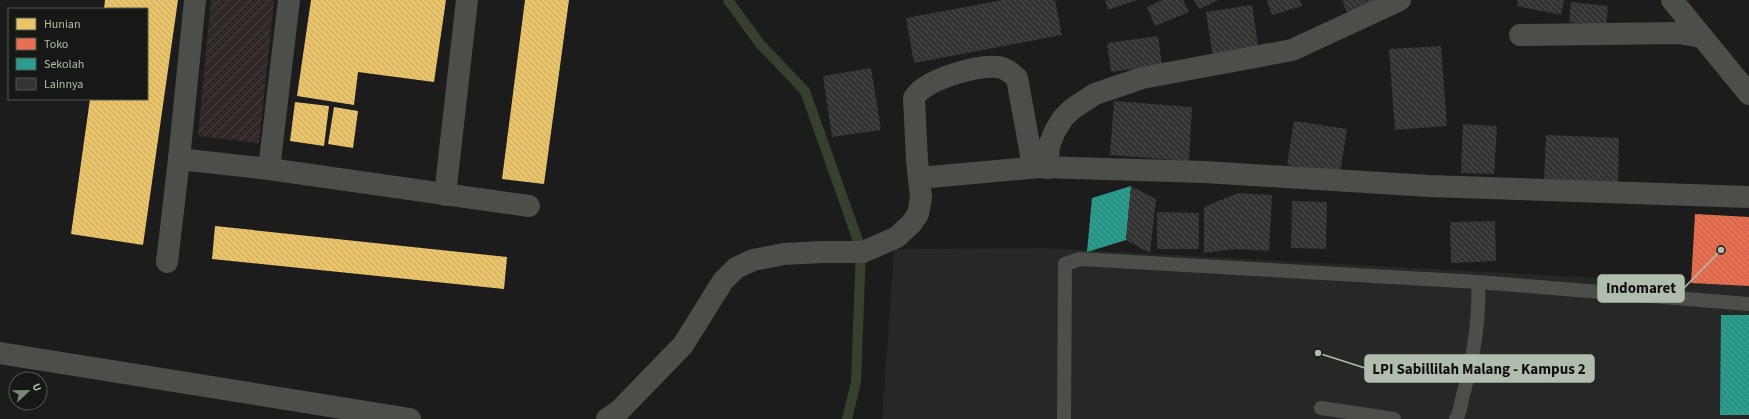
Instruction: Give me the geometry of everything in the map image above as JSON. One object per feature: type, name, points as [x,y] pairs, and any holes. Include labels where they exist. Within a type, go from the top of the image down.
[{"type":"street","points":[[167,262],[195,0]]},
{"type":"street","points":[[269,169],[289,0]]},
{"type":"street","points":[[445,195],[467,0]]},
{"type":"street","points":[[1043,168],[1055,131],[1063,118],[1072,109],[1095,94],[1142,78],[1292,50],[1400,0]]},
{"type":"street","points":[[1672,0],[1749,94]]},
{"type":"street","points":[[1520,35],[1679,33],[1702,37]]},
{"type":"street","points":[[607,419],[620,410],[683,344],[723,281],[736,268],[753,260],[784,254],[863,252],[897,237],[911,224],[918,214],[920,207],[914,98],[927,85],[961,73],[982,68],[999,67],[1009,71],[1017,78],[1031,155],[1034,162],[1043,168]]},
{"type":"street","points":[[179,159],[269,169],[529,206]]},
{"type":"street","points":[[919,178],[1043,168],[1205,172],[1429,186],[1749,197]]},
{"type":"street","points":[[0,353],[410,419]]},
{"type":"lane","points":[[1064,419],[1066,264],[1070,261],[1080,259],[1478,282],[1749,304]]},
{"type":"lane","points":[[1456,419],[1472,356],[1478,310],[1478,282]]},
{"type":"lane","points":[[1321,408],[1394,419]]},
{"type":"shaded area","points":[[211,0],[274,0],[259,143],[198,136]]},
{"type":"shaded area","points":[[1042,248],[1749,286],[1749,419],[882,419],[894,249]]},
{"type":"building: Hunian","points":[[105,0],[178,0],[143,245],[71,234],[90,100],[148,100],[148,8],[104,8]]},
{"type":"building: Hunian","points":[[311,0],[446,0],[434,82],[358,72],[354,105],[297,96]]},
{"type":"building: Hunian","points":[[525,0],[569,0],[544,184],[502,179]]},
{"type":"building: Hunian","points":[[295,102],[329,106],[324,146],[290,141]]},
{"type":"building: Hunian","points":[[334,107],[358,111],[353,148],[328,144]]},
{"type":"building: Hunian","points":[[215,226],[507,257],[504,289],[212,259]]},
{"type":"building: Toko","points":[[1695,214],[1749,217],[1749,286],[1691,283]]},
{"type":"building: Sekolah","points":[[1131,186],[1126,240],[1087,252],[1092,198]]},
{"type":"building: Sekolah","points":[[1721,315],[1749,315],[1749,415],[1720,415]]},
{"type":"building: Lainnya","points":[[1003,0],[1055,0],[1062,35],[914,63],[906,18]]},
{"type":"building: Lainnya","points":[[1105,0],[1137,0],[1108,10]]},
{"type":"building: Lainnya","points":[[1162,0],[1183,0],[1189,12],[1155,26],[1147,7]]},
{"type":"building: Lainnya","points":[[1194,0],[1219,0],[1199,9]]},
{"type":"building: Lainnya","points":[[1267,0],[1300,0],[1302,6],[1272,15]]},
{"type":"building: Lainnya","points":[[1342,0],[1384,0],[1347,13]]},
{"type":"building: Lainnya","points":[[1518,0],[1564,0],[1561,15],[1517,6]]},
{"type":"building: Lainnya","points":[[1571,2],[1608,6],[1606,26],[1569,22]]},
{"type":"building: Lainnya","points":[[1252,5],[1259,51],[1213,57],[1206,12]]},
{"type":"building: Lainnya","points":[[1158,36],[1162,65],[1111,72],[1107,43]]},
{"type":"building: Lainnya","points":[[1441,46],[1447,126],[1395,130],[1389,49]]},
{"type":"building: Lainnya","points":[[871,68],[881,130],[832,137],[823,76]]},
{"type":"building: Lainnya","points":[[1114,101],[1192,107],[1189,161],[1110,155]]},
{"type":"building: Lainnya","points":[[1294,121],[1347,129],[1340,173],[1287,165]]},
{"type":"building: Lainnya","points":[[1463,124],[1497,126],[1494,174],[1461,173]]},
{"type":"building: Lainnya","points":[[1546,135],[1619,138],[1618,185],[1544,182]]},
{"type":"building: Lainnya","points":[[1131,186],[1156,199],[1150,253],[1126,240]]},
{"type":"building: Lainnya","points":[[1238,193],[1272,195],[1269,251],[1234,249],[1204,253],[1204,207]]},
{"type":"building: Lainnya","points":[[1292,201],[1327,202],[1326,249],[1291,248]]},
{"type":"building: Lainnya","points":[[1157,212],[1199,213],[1199,249],[1157,249]]},
{"type":"building: Lainnya","points":[[1495,221],[1496,261],[1451,263],[1450,222]]},
{"type":"waterway","points":[[728,0],[761,45],[805,91],[861,249],[856,382],[847,419]]},
{"type":"place","name":"Indomaret","points":[[1721,250]]},
{"type":"place","name":"LPI Sabillilah Malang - Kampus 2","points":[[1318,353]]}]
